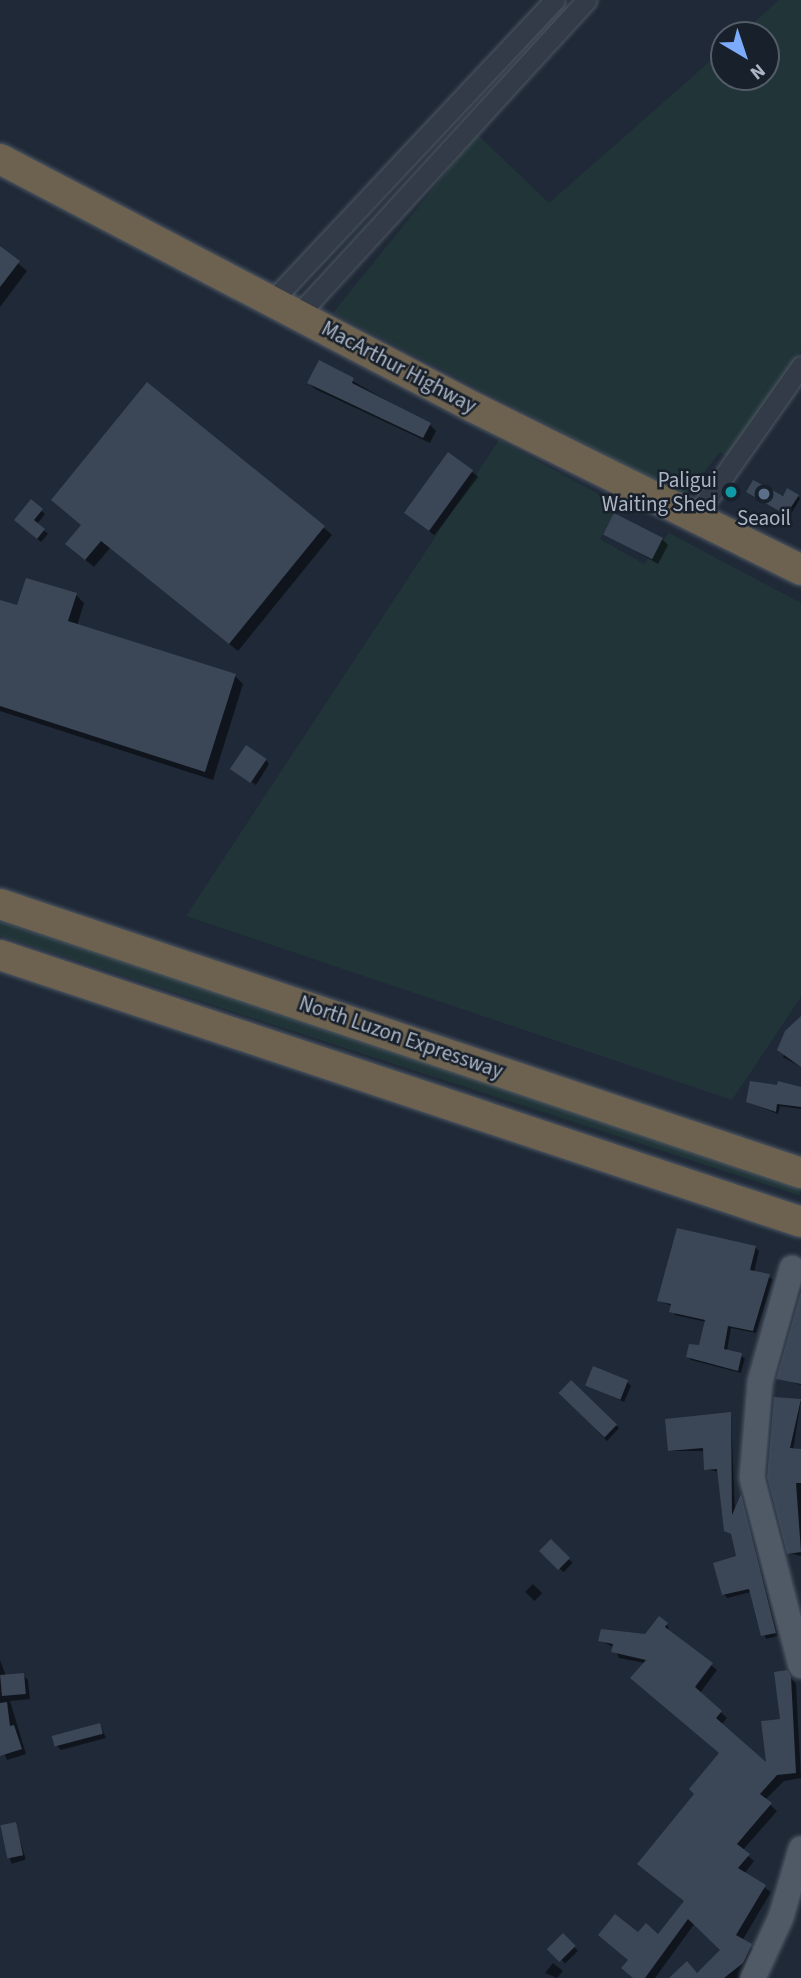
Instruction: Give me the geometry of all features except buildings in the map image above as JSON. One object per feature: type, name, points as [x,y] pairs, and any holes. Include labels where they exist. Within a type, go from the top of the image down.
[{"type":"highway","name":"MacArthur Highway","points":[[0,159],[473,407],[697,514],[801,570]]},
{"type":"highway","name":"North Luzon Expressway","points":[[0,904],[801,1173]]},
{"type":"highway","points":[[0,955],[801,1223]]},
{"type":"main road","points":[[792,1268],[760,1382],[752,1478],[801,1666]]},
{"type":"main road","points":[[753,1978],[781,1916],[801,1849]]},
{"type":"street","points":[[272,301],[555,0]]},
{"type":"street","points":[[299,315],[587,0]]},
{"type":"street","points":[[508,51],[524,68]]},
{"type":"street","points":[[365,202],[386,219]]},
{"type":"street","points":[[307,264],[328,281]]},
{"type":"street","points":[[697,514],[801,366]]},
{"type":"green space","points":[[779,0],[801,0],[801,351],[730,458],[720,452],[685,496],[333,313],[477,134],[549,203],[710,61],[710,91],[780,91],[780,21],[756,21]]},
{"type":"green space","points":[[499,440],[619,505],[600,539],[644,564],[669,533],[801,603],[801,997],[732,1100],[186,916]]},
{"type":"green space","points":[[0,921],[801,1181],[799,1195],[0,936]]},
{"type":"place","name":"Paligui Waiting Shed","points":[[731,492]]},
{"type":"place","name":"Seaoil","points":[[764,494]]}]
